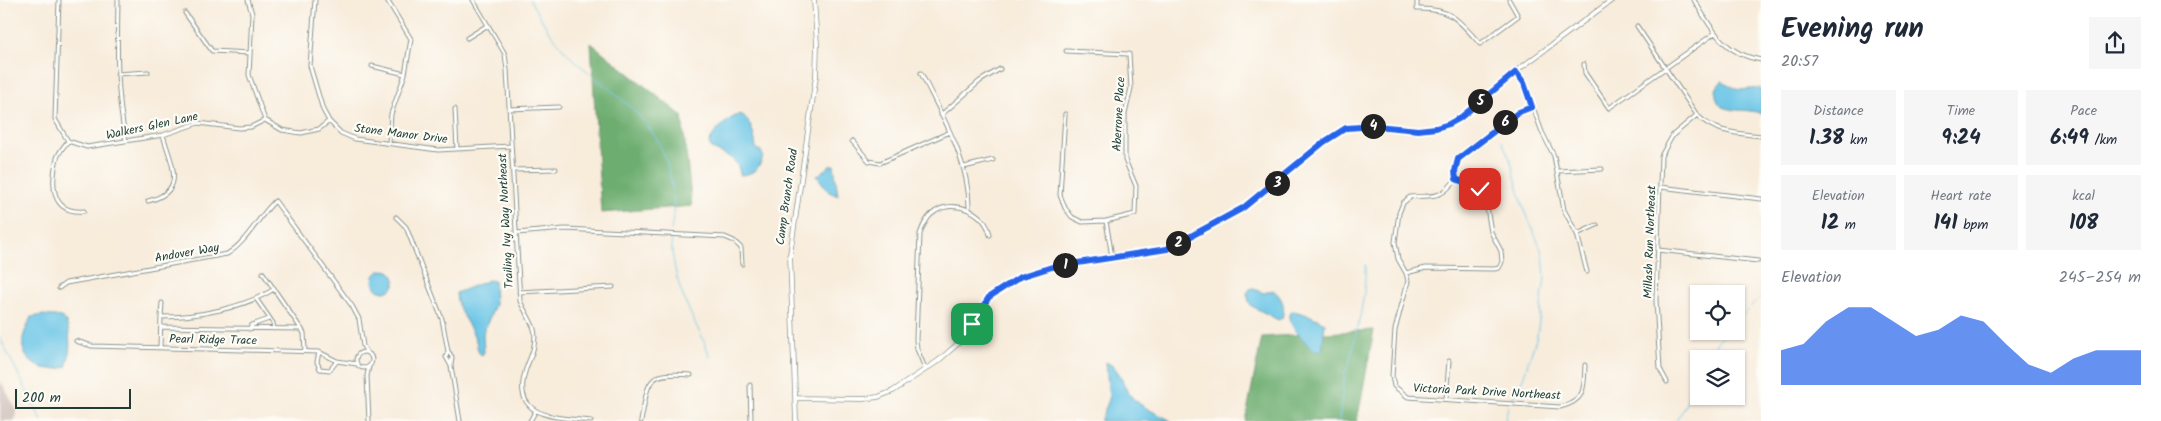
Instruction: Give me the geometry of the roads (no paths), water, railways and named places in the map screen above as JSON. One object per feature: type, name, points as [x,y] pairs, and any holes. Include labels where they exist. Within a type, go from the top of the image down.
[{"type":"street","points":[[60,0],[55,119],[68,142],[58,156],[55,197],[60,205],[71,212],[84,211]]},
{"type":"street","points":[[118,0],[117,74],[126,141]]},
{"type":"street","points":[[248,0],[252,14],[249,75],[265,120],[282,130],[301,133],[319,129],[329,121]]},
{"type":"street","name":"Stone Manor Drive","points":[[315,0],[310,66],[323,110],[329,121],[341,133],[355,139],[438,150],[511,146]]},
{"type":"street","points":[[387,0],[411,39],[405,74],[391,114],[390,143]]},
{"type":"street","name":"Trailing Ivy Way Northeast","points":[[473,0],[505,54],[520,302],[534,329],[535,347],[522,382],[523,397],[535,412]]},
{"type":"street","name":"Camp Branch Road","points":[[796,421],[790,255],[816,67],[814,0]]},
{"type":"street","points":[[1417,0],[1417,9],[1445,11],[1458,19],[1480,44],[1518,16],[1509,0]]},
{"type":"street","points":[[1694,0],[1715,33],[1732,50],[1761,60]]},
{"type":"street","points":[[796,398],[878,397],[893,391],[938,361],[968,334],[981,307],[997,290],[1020,277],[1036,272],[1112,257],[1167,249],[1243,208],[1324,142],[1346,128],[1376,126],[1418,130],[1449,124],[1460,118],[1516,72],[1609,1]]},
{"type":"street","points":[[185,14],[212,51],[250,54]]},
{"type":"street","points":[[467,38],[488,25]]},
{"type":"street","points":[[1636,26],[1697,115],[1714,129],[1761,136]]},
{"type":"street","points":[[1584,64],[1585,73],[1609,108],[1715,33]]},
{"type":"street","name":"Aberrone Place","points":[[1065,114],[1060,195],[1065,208],[1072,217],[1082,222],[1106,222],[1135,214],[1136,186],[1125,160],[1126,114],[1131,88],[1129,54],[1066,51]]},
{"type":"street","points":[[372,66],[405,74]]},
{"type":"street","points":[[941,115],[980,81],[1000,68]]},
{"type":"street","points":[[117,74],[148,72]]},
{"type":"street","points":[[1516,72],[1524,83],[1558,171],[1564,210],[1578,234],[1587,272]]},
{"type":"street","points":[[921,73],[950,132],[964,167],[969,209]]},
{"type":"street","points":[[509,109],[559,106]]},
{"type":"street","points":[[1456,179],[1472,185],[1485,195],[1491,232],[1501,251],[1502,262],[1499,268],[1426,268],[1406,274],[1395,251],[1399,213],[1404,203],[1410,197],[1436,197],[1447,191],[1456,179],[1455,171],[1458,159],[1462,155],[1519,112],[1532,107]]},
{"type":"street","points":[[454,109],[457,149]]},
{"type":"street","name":"Millash Run Northeast","points":[[1667,382],[1660,369],[1656,300],[1661,156],[1666,144],[1681,127],[1697,115]]},
{"type":"street","name":"Walkers Glen Lane","points":[[68,142],[87,147],[163,135],[198,123],[239,128],[252,127],[265,120]]},
{"type":"street","points":[[852,141],[869,161],[880,163],[950,132]]},
{"type":"street","points":[[148,202],[160,198],[173,187],[175,177],[163,135]]},
{"type":"street","points":[[964,167],[993,160]]},
{"type":"street","points":[[512,170],[556,169]]},
{"type":"street","points":[[1558,171],[1602,169]]},
{"type":"street","points":[[1660,187],[1761,199]]},
{"type":"street","name":"Andover Way","points":[[59,288],[66,283],[227,254],[234,249],[263,212],[275,202],[352,306],[359,319],[363,346],[367,353]]},
{"type":"street","points":[[925,368],[917,349],[916,339],[920,234],[923,225],[937,210],[950,206],[969,209],[989,228],[990,234]]},
{"type":"street","points":[[396,217],[406,227],[438,310],[448,351],[452,357],[451,366],[460,421]]},
{"type":"street","points":[[1106,222],[1112,257]]},
{"type":"street","points":[[1578,234],[1597,225]]},
{"type":"street","points":[[516,233],[565,229],[725,237],[741,248],[742,264]]},
{"type":"street","points":[[1658,250],[1758,261]]},
{"type":"street","points":[[262,273],[302,329],[305,351]]},
{"type":"street","name":"Victoria Park Drive Northeast","points":[[1406,274],[1406,290],[1395,330],[1392,376],[1394,386],[1408,397],[1560,407],[1573,404],[1580,397],[1584,388],[1585,365]]},
{"type":"street","points":[[519,292],[613,287]]},
{"type":"street","points":[[162,317],[174,317],[244,305],[257,300],[274,289]]},
{"type":"street","points":[[257,300],[273,323],[274,329]]},
{"type":"street","points":[[160,348],[162,303]]},
{"type":"street","points":[[248,329],[252,325],[269,319]]},
{"type":"street","points":[[161,327],[302,329]]},
{"type":"street","name":"Pearl Ridge Trace","points":[[76,341],[92,346],[319,352],[337,361],[358,364]]},
{"type":"street","points":[[363,346],[358,356],[358,364],[367,376]]},
{"type":"street","points":[[319,352],[318,366],[324,371],[330,370],[337,361]]},
{"type":"street","points":[[358,356],[367,353],[372,360],[367,376],[369,421]]},
{"type":"street","name":"Pearl Ridge Trace","points":[[348,362],[358,356]]},
{"type":"street","points":[[1446,399],[1448,361]]},
{"type":"street","points":[[361,367],[369,366]]},
{"type":"street","points":[[641,421],[647,388],[655,378],[666,373],[691,375]]},
{"type":"street","points":[[750,385],[751,421]]},
{"type":"street","points":[[530,421],[535,412],[554,418],[591,421]]},
{"type":"water","points":[[1722,81],[1739,90],[1761,88],[1761,114],[1728,109],[1722,106],[1718,102],[1716,93],[1717,87]]},
{"type":"water","points":[[741,114],[750,125],[756,149],[761,151],[763,156],[760,165],[755,170],[749,174],[740,175],[734,161],[712,149],[709,143],[722,125]]},
{"type":"water","points":[[831,165],[834,165],[838,196],[829,192],[817,176]]},
{"type":"water","points":[[384,270],[392,273],[395,281],[392,289],[384,292],[376,289],[373,281],[376,273]]},
{"type":"water","points":[[489,280],[494,281],[495,305],[483,333],[484,352],[482,355],[478,351],[474,335],[458,306],[456,293]]},
{"type":"water","points":[[1251,288],[1264,293],[1273,290],[1281,299],[1283,306],[1282,318],[1278,320],[1250,305],[1247,293]]},
{"type":"water","points":[[1294,311],[1325,323],[1322,351],[1318,352],[1314,349],[1295,330],[1289,319],[1289,314]]},
{"type":"water","points":[[44,315],[62,317],[68,327],[70,340],[66,367],[50,369],[42,367],[29,360],[25,354],[23,338],[30,319],[31,317]]},
{"type":"water","points":[[1106,362],[1115,369],[1135,400],[1171,421],[1100,421],[1109,400]]},
{"type":"waterway","points":[[530,0],[560,46],[633,109],[656,138],[664,155],[671,183],[673,196],[671,230]]},
{"type":"waterway","points":[[1502,141],[1510,159],[1523,206],[1543,254],[1545,278],[1537,336],[1523,378],[1511,401]]},
{"type":"waterway","points":[[671,238],[672,253],[681,289],[710,357]]},
{"type":"waterway","points":[[1339,421],[1345,373],[1349,364],[1363,302],[1365,265]]},
{"type":"waterway","points":[[1745,313],[1761,297]]},
{"type":"waterway","points":[[0,338],[42,421]]},
{"type":"waterway","points":[[1713,350],[1719,340]]},
{"type":"waterway","points":[[1676,421],[1690,395]]},
{"type":"waterway","points":[[1505,421],[1508,406]]}]
